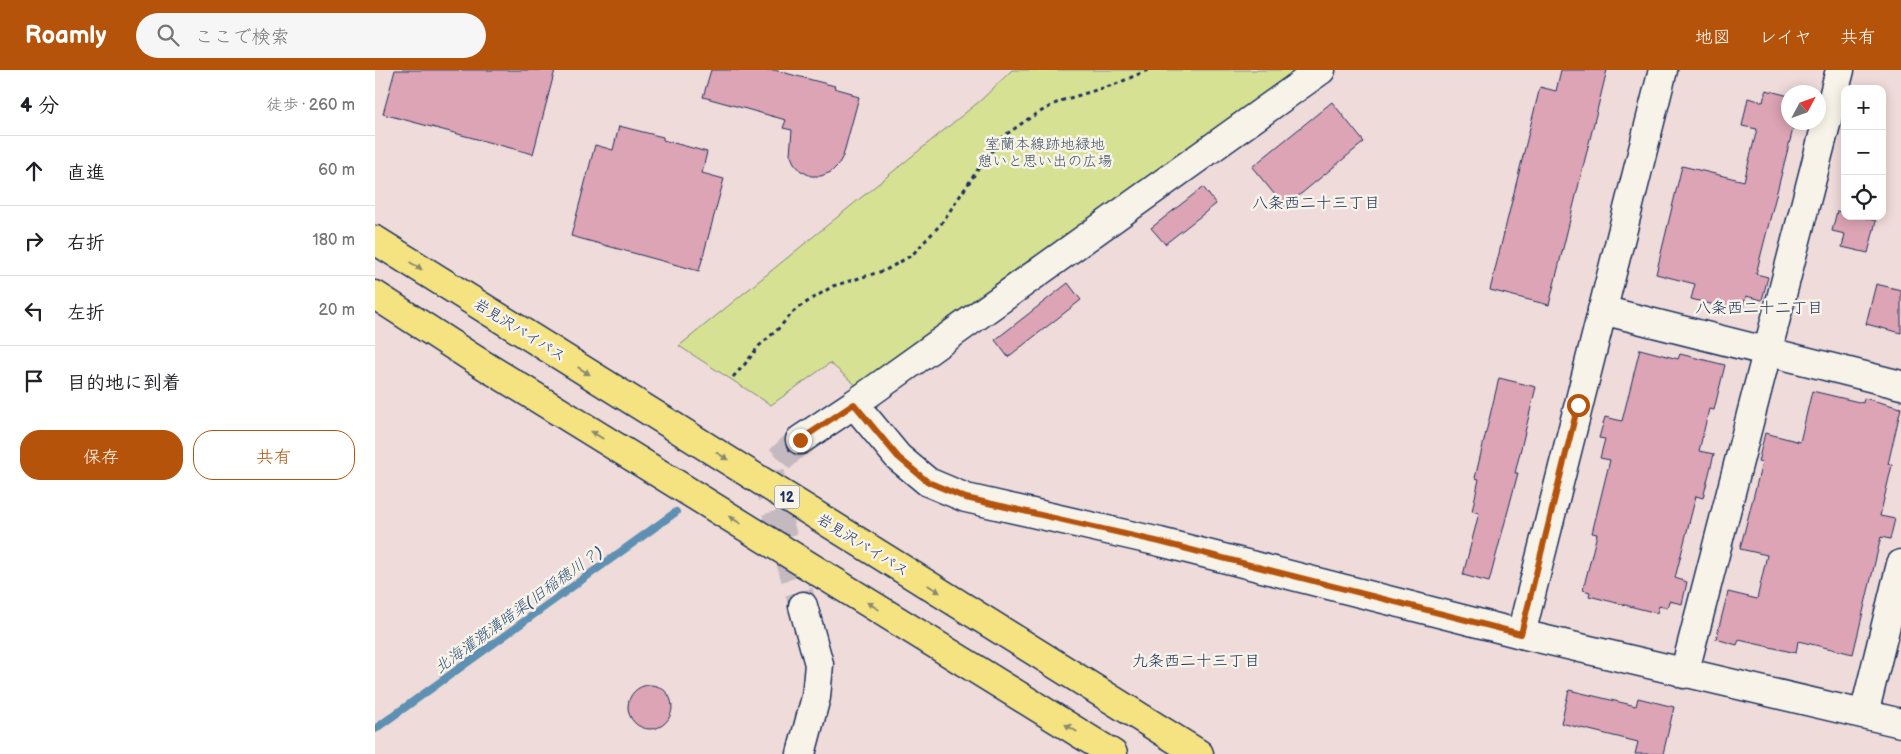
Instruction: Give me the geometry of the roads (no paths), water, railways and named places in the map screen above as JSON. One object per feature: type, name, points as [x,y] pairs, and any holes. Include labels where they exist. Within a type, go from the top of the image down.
[{"type":"highway","name":"岩見沢バイパス","points":[[375,240],[1199,754]]},
{"type":"highway","points":[[375,295],[474,359],[1113,754]]},
{"type":"street","points":[[800,440],[854,404],[1321,70]]},
{"type":"street","points":[[1521,634],[1663,70]]},
{"type":"street","points":[[1685,674],[1840,70]]},
{"type":"street","points":[[1602,310],[1901,385]]},
{"type":"street","points":[[854,404],[898,457],[928,482],[966,498],[1160,542],[1521,634],[1901,724]]},
{"type":"street","points":[[1864,714],[1901,564]]},
{"type":"street","points":[[801,754],[816,697],[819,664],[803,606]]},
{"type":"waterway","name":"北海灌漑溝暗渠(旧稲穂川？)","points":[[375,729],[676,512]]},
{"type":"tunnel","points":[[800,440],[771,468],[770,491],[803,606]]},
{"type":"district","name":"八条西二十三丁目","points":[[1316,202]]},
{"type":"district","name":"八条西二十二丁目","points":[[1759,307]]},
{"type":"district","name":"九条西二十三丁目","points":[[1196,660]]},
{"type":"park label","name":"室蘭本線跡地緑地 憩いと思い出の広場","points":[[1045,152]]}]
